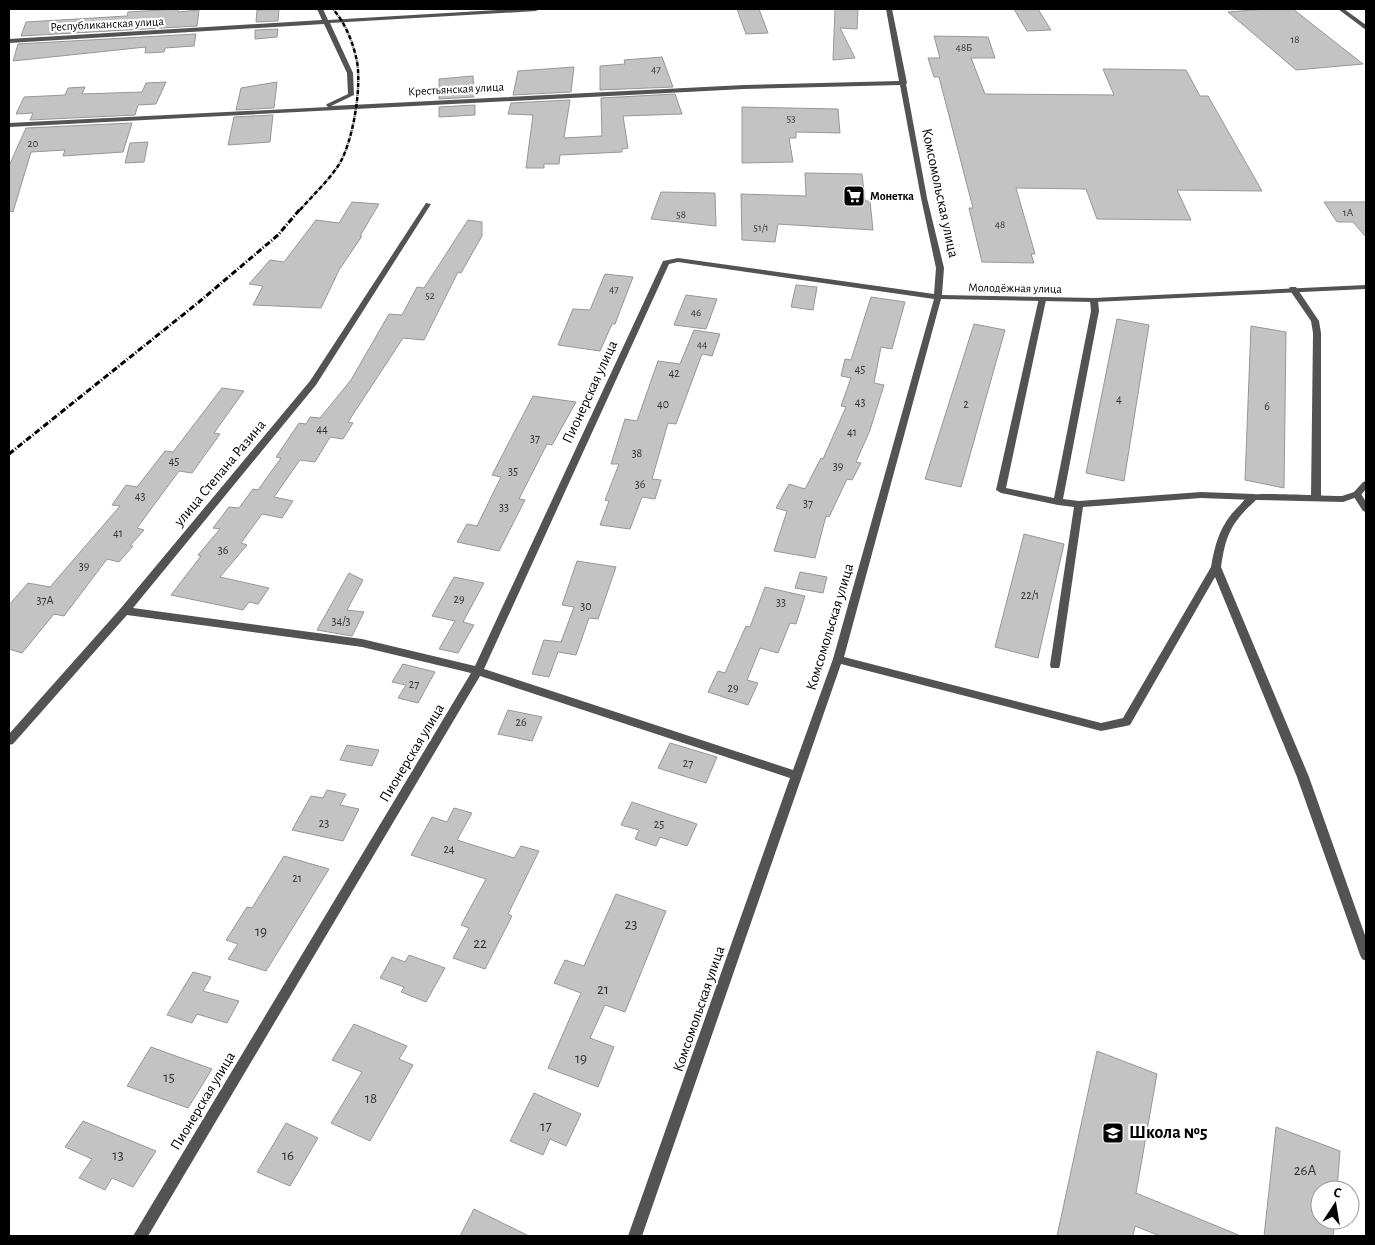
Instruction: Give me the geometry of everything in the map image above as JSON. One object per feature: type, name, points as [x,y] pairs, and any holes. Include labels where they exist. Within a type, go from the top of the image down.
[{"type":"street","points":[[320,9],[350,73],[351,94],[326,107]]},
{"type":"street","name":"Республиканская улица","points":[[9,41],[536,9]]},
{"type":"street","name":"Комсомольская улица","points":[[634,1236],[838,659],[938,297],[940,268],[924,198],[889,9]]},
{"type":"street","points":[[1342,9],[1366,28]]},
{"type":"street","name":"Крестьянская улица","points":[[9,125],[326,107],[744,87],[904,84]]},
{"type":"street","name":"улица Степана Разина","points":[[9,741],[125,611],[313,383],[428,204]]},
{"type":"street","name":"Молодёжная улица","points":[[666,263],[678,260],[938,297],[1094,300],[1366,287]]},
{"type":"street","name":"Пионерская улица","points":[[140,1236],[478,671],[666,263]]},
{"type":"street","points":[[1293,289],[1315,320],[1318,334],[1316,497]]},
{"type":"street","points":[[1042,300],[1000,490],[1058,502],[1079,504],[1201,495],[1343,499],[1357,494],[1366,484]]},
{"type":"street","points":[[1058,502],[1095,311],[1094,300]]},
{"type":"street","points":[[1357,494],[1366,509]]},
{"type":"street","points":[[838,659],[1101,727],[1126,722],[1216,567],[1221,537],[1239,511],[1254,497]]},
{"type":"street","points":[[1055,665],[1079,504]]},
{"type":"street","points":[[1216,567],[1303,777],[1366,955]]},
{"type":"street","points":[[125,611],[362,643],[478,671],[797,776]]},
{"type":"building","points":[[178,9],[178,12],[199,10],[197,26],[21,36],[26,22],[127,16],[128,12]]},
{"type":"building","points":[[279,9],[278,21],[256,22],[257,10]]},
{"type":"building","points":[[737,9],[759,9],[768,33],[746,34]]},
{"type":"building","points":[[835,9],[858,9],[857,29],[840,28],[855,58],[833,60]]},
{"type":"building","points":[[1014,9],[1038,9],[1051,30],[1027,31]]},
{"type":"building","points":[[1293,9],[1363,64],[1296,70],[1228,12]]},
{"type":"building","points":[[278,29],[277,37],[255,39],[255,30]]},
{"type":"building","points":[[196,34],[194,46],[165,48],[164,52],[145,53],[146,47],[13,61],[18,44]]},
{"type":"building","points":[[934,36],[988,37],[995,58],[971,58],[985,94],[1114,95],[1103,69],[1186,70],[1200,96],[1208,96],[1262,191],[1177,190],[1191,220],[1097,219],[1086,189],[1016,188],[1035,254],[1031,254],[1034,263],[982,262],[969,208],[973,208],[939,77],[934,77],[928,58],[940,58]]},
{"type":"building","points":[[662,57],[673,87],[600,90],[600,66],[625,64],[624,60]]},
{"type":"building","points":[[574,67],[571,92],[513,95],[518,71]]},
{"type":"building","points":[[473,76],[474,97],[439,99],[439,79]]},
{"type":"building","points":[[166,82],[156,104],[138,105],[135,115],[30,120],[33,113],[16,114],[24,97],[65,95],[68,88],[85,87],[82,94],[142,92],[146,83]]},
{"type":"building","points":[[277,82],[274,108],[236,110],[241,88]]},
{"type":"building","points":[[675,94],[682,114],[623,116],[628,148],[622,149],[622,152],[560,155],[559,164],[544,164],[544,168],[526,168],[533,115],[508,114],[511,103],[570,100],[564,138],[602,136],[601,98]]},
{"type":"building","points":[[475,105],[475,115],[439,117],[439,107]]},
{"type":"building","points":[[742,107],[838,109],[840,133],[796,132],[796,138],[789,138],[793,162],[742,163]]},
{"type":"building","points":[[273,115],[270,142],[228,145],[234,117]]},
{"type":"building","points":[[132,123],[123,152],[63,156],[65,150],[31,152],[13,212],[9,211],[9,166],[26,128]]},
{"type":"building","points":[[148,142],[144,162],[125,163],[130,143]]},
{"type":"building","points":[[805,173],[862,174],[865,201],[870,201],[873,230],[778,224],[775,242],[742,240],[741,194],[806,196]]},
{"type":"building","points":[[661,192],[715,193],[716,226],[651,219]]},
{"type":"building","points":[[352,202],[379,204],[360,236],[362,236],[339,270],[321,308],[253,305],[263,286],[249,284],[270,260],[284,262],[316,220],[339,223]]},
{"type":"building","points":[[1324,202],[1366,202],[1366,237],[1353,222],[1337,222]]},
{"type":"building","points":[[468,220],[482,222],[482,236],[461,273],[458,272],[424,340],[403,338],[348,422],[353,423],[343,439],[330,437],[315,462],[300,460],[274,497],[293,501],[282,518],[262,514],[241,543],[247,545],[220,577],[269,588],[258,604],[249,602],[243,610],[171,595],[201,556],[198,555],[220,529],[213,528],[229,507],[239,508],[253,489],[258,490],[281,458],[276,457],[299,423],[306,424],[310,417],[320,418],[351,380],[389,314],[402,315],[417,287],[424,288]]},
{"type":"building","points":[[605,274],[633,277],[615,324],[612,324],[600,351],[558,345],[573,309],[590,310]]},
{"type":"building","points":[[796,285],[817,287],[813,310],[791,307]]},
{"type":"building","points":[[686,295],[717,299],[706,329],[674,325]]},
{"type":"building","points":[[871,297],[905,302],[892,349],[881,347],[874,383],[884,385],[870,430],[856,462],[861,463],[852,480],[847,479],[829,517],[826,516],[815,558],[774,551],[787,511],[776,508],[789,484],[805,489],[821,458],[823,459],[846,407],[841,406],[851,378],[841,376],[845,359],[851,360]]},
{"type":"building","points":[[1117,319],[1149,325],[1124,481],[1086,473]]},
{"type":"building","points":[[974,324],[1005,330],[961,487],[925,479]]},
{"type":"building","points":[[1251,326],[1286,332],[1284,488],[1245,480]]},
{"type":"building","points":[[694,330],[720,334],[712,356],[702,354],[676,424],[668,423],[652,479],[661,480],[655,499],[642,497],[630,529],[600,525],[609,501],[605,500],[619,464],[611,464],[625,419],[637,421],[658,361],[680,364]]},
{"type":"building","points":[[222,388],[244,391],[214,433],[220,434],[192,473],[179,471],[137,528],[144,530],[130,546],[133,546],[119,562],[107,559],[64,616],[54,614],[22,653],[9,649],[9,605],[28,583],[50,587],[120,506],[112,505],[126,485],[137,487],[165,451],[173,452]]},
{"type":"building","points":[[533,396],[576,402],[552,445],[547,444],[519,499],[525,500],[499,551],[457,542],[467,524],[477,526],[501,477],[492,475]]},
{"type":"building","points":[[1024,534],[1064,544],[1038,658],[995,647]]},
{"type":"building","points":[[577,561],[616,567],[598,619],[589,618],[576,655],[558,652],[549,677],[532,674],[544,640],[561,642],[574,607],[562,605]]},
{"type":"building","points":[[800,572],[827,577],[823,593],[795,588]]},
{"type":"building","points":[[349,573],[363,580],[347,610],[364,612],[352,636],[317,630]]},
{"type":"building","points":[[454,577],[484,583],[463,622],[474,625],[458,653],[439,649],[455,621],[432,616]]},
{"type":"building","points":[[765,587],[805,596],[796,624],[790,623],[778,653],[760,648],[747,680],[758,683],[748,705],[708,692],[718,671],[725,673],[746,626],[750,627]]},
{"type":"building","points":[[403,664],[435,672],[418,703],[398,698],[406,685],[392,682]]},
{"type":"building","points":[[508,710],[542,717],[532,741],[498,734]]},
{"type":"building","points":[[670,743],[717,757],[706,783],[658,768]]},
{"type":"building","points":[[347,745],[379,750],[372,766],[340,760]]},
{"type":"building","points":[[327,790],[346,794],[340,805],[359,809],[343,841],[292,830],[311,796],[323,798]]},
{"type":"building","points":[[632,802],[697,824],[687,846],[660,837],[656,846],[635,839],[639,830],[621,825]]},
{"type":"building","points":[[454,808],[472,813],[457,840],[514,858],[521,846],[539,851],[508,914],[512,916],[485,969],[453,958],[469,928],[461,925],[486,879],[411,855],[432,817],[447,822]]},
{"type":"building","points":[[284,856],[329,869],[266,971],[228,959],[238,944],[226,940],[247,907],[252,908]]},
{"type":"building","points":[[616,894],[666,911],[625,1012],[605,1005],[590,1038],[614,1047],[598,1087],[548,1068],[581,993],[554,983],[565,960],[584,966]]},
{"type":"building","points":[[409,955],[445,968],[426,1002],[401,992],[404,987],[380,978],[392,957],[405,962]]},
{"type":"building","points":[[193,972],[211,977],[203,991],[239,1001],[227,1023],[197,1014],[192,1023],[167,1015]]},
{"type":"building","points":[[354,1024],[407,1046],[399,1059],[413,1065],[370,1141],[331,1123],[362,1072],[332,1060]]},
{"type":"building","points":[[151,1047],[212,1069],[188,1108],[127,1086]]},
{"type":"building","name":"Школа №5","points":[[1097,1051],[1157,1074],[1136,1193],[1241,1236],[1160,1236],[1135,1226],[1133,1236],[1057,1236]]},
{"type":"building","points":[[534,1093],[581,1114],[566,1146],[550,1139],[543,1155],[510,1141]]},
{"type":"building","points":[[83,1121],[156,1151],[133,1187],[112,1178],[105,1190],[79,1178],[92,1159],[65,1147]]},
{"type":"building","points":[[286,1123],[318,1138],[290,1186],[257,1172]]},
{"type":"building","points":[[1276,1127],[1340,1151],[1338,1180],[1310,1180],[1310,1230],[1334,1230],[1333,1236],[1264,1236]]},
{"type":"building","points":[[474,1209],[529,1236],[460,1236]]},
{"type":"railway","points":[[300,210],[338,166],[348,143],[355,113],[358,82],[356,57],[348,32],[333,9]]},
{"type":"railway","points":[[9,454],[199,302],[278,235],[301,208]]},
{"type":"place","name":"Монетка","points":[[854,196]]},
{"type":"place","name":"Школа №5","points":[[1113,1133]]}]
